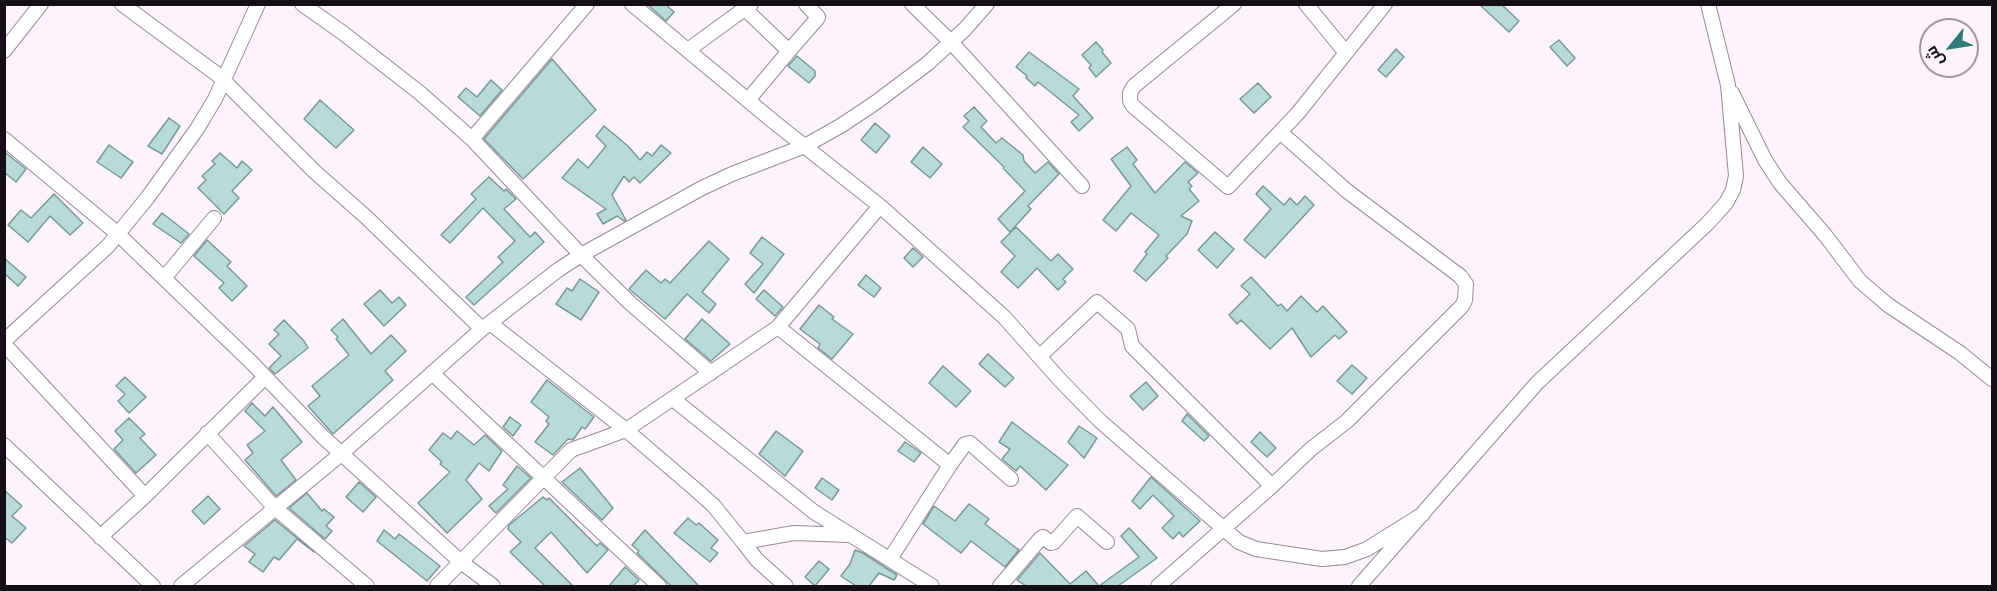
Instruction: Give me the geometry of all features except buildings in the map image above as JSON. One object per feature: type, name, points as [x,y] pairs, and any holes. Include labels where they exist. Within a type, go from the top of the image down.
[{"type":"street","points":[[4,51],[41,4]]},
{"type":"street","points":[[122,4],[204,64],[315,172],[486,326],[626,430],[714,506],[757,560],[786,586]]},
{"type":"street","points":[[145,496],[4,342],[118,234],[196,129],[215,99],[258,4]]},
{"type":"street","points":[[302,4],[420,93],[472,139],[581,255],[630,303],[711,373]]},
{"type":"street","points":[[472,139],[587,4]]},
{"type":"street","points":[[632,4],[880,206],[1004,317],[1100,421],[1239,542],[1256,549],[1322,559],[1345,557],[1367,549],[1422,514]]},
{"type":"street","points":[[748,100],[817,19],[818,16],[806,4]]},
{"type":"street","points":[[912,4],[951,42],[1082,186]]},
{"type":"street","points":[[181,586],[341,454],[526,293],[581,255],[717,180],[805,146],[876,103],[927,64],[987,4]]},
{"type":"street","points":[[1234,4],[1134,86],[1130,93],[1130,101],[1137,110],[1228,187],[1280,132],[1385,4]]},
{"type":"street","points":[[1306,4],[1346,53]]},
{"type":"street","points":[[1359,586],[1536,383],[1708,223],[1726,203],[1733,190],[1736,176],[1728,85],[1708,4]]},
{"type":"street","points":[[688,50],[748,7],[789,51]]},
{"type":"street","points":[[1728,85],[1765,160],[1780,183],[1826,235],[1860,281],[1881,299],[1960,353],[1992,379]]},
{"type":"street","points":[[1158,586],[1311,449],[1347,421],[1462,306],[1467,292],[1466,284],[1460,276],[1347,190],[1280,132]]},
{"type":"street","points":[[4,139],[118,234],[165,277],[341,454],[460,562],[493,586]]},
{"type":"street","points":[[437,586],[571,450],[626,430],[778,327],[880,206]]},
{"type":"street","points":[[165,277],[214,218]]},
{"type":"street","points":[[1040,356],[1097,302],[1128,329],[1132,346],[1272,486]]},
{"type":"street","points":[[778,327],[950,465]]},
{"type":"street","points":[[432,373],[544,476],[651,583]]},
{"type":"street","points":[[100,537],[145,496],[265,377]]},
{"type":"street","points":[[673,399],[796,498],[933,586]]},
{"type":"street","points":[[207,433],[275,508],[367,586]]},
{"type":"street","points":[[890,559],[965,444],[970,443],[1011,479]]},
{"type":"street","points":[[4,445],[153,586]]},
{"type":"street","points":[[1000,586],[1040,539],[1043,537],[1051,543],[1054,542],[1077,516],[1107,542]]},
{"type":"street","points":[[743,542],[794,533],[852,535]]}]
